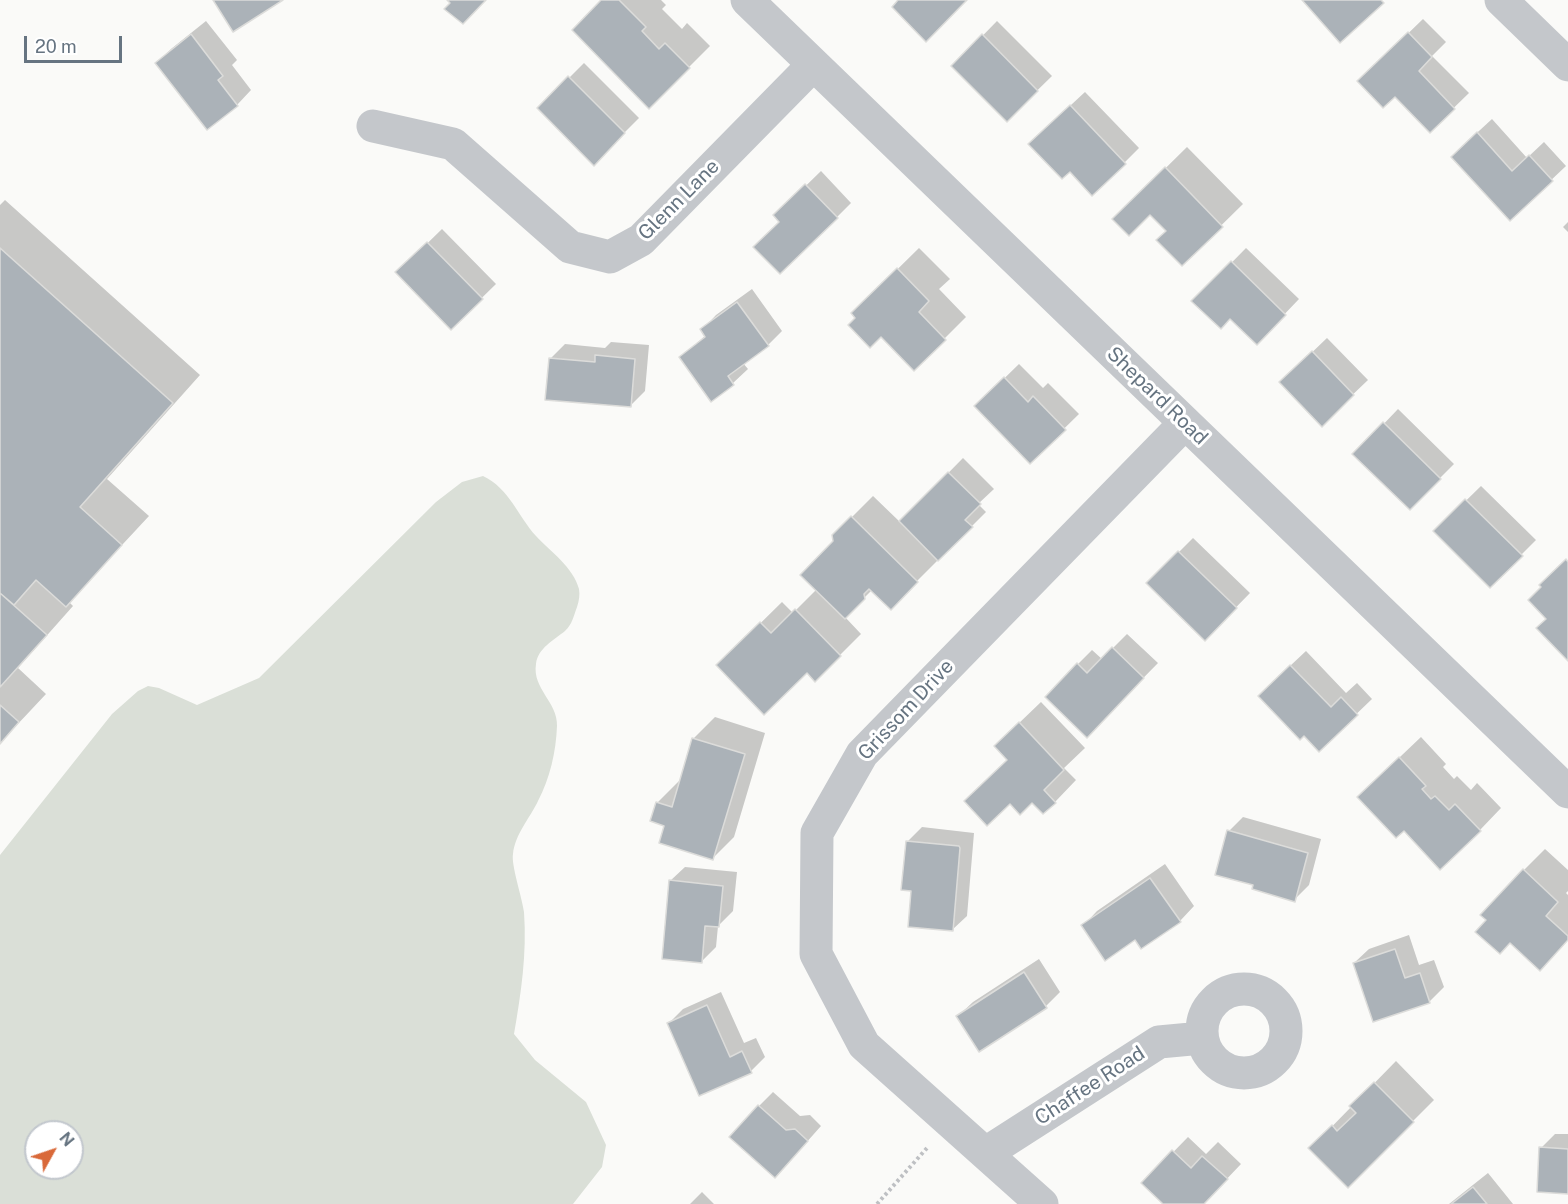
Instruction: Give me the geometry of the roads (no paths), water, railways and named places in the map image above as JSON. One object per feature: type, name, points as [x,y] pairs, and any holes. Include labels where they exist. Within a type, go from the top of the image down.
[{"type":"street","name":"Shepard Road","points":[[747,0],[1568,792]]},
{"type":"street","points":[[1501,0],[1568,65]]},
{"type":"street","name":"Glenn Lane","points":[[373,126],[453,144],[570,247],[610,257],[641,240],[813,65]]},
{"type":"street","name":"Grissom Drive","points":[[1042,1204],[864,1045],[816,954],[817,833],[861,754],[1185,423]]},
{"type":"street","name":"Chaffee Road","points":[[986,1153],[1159,1042],[1202,1038]]}]
